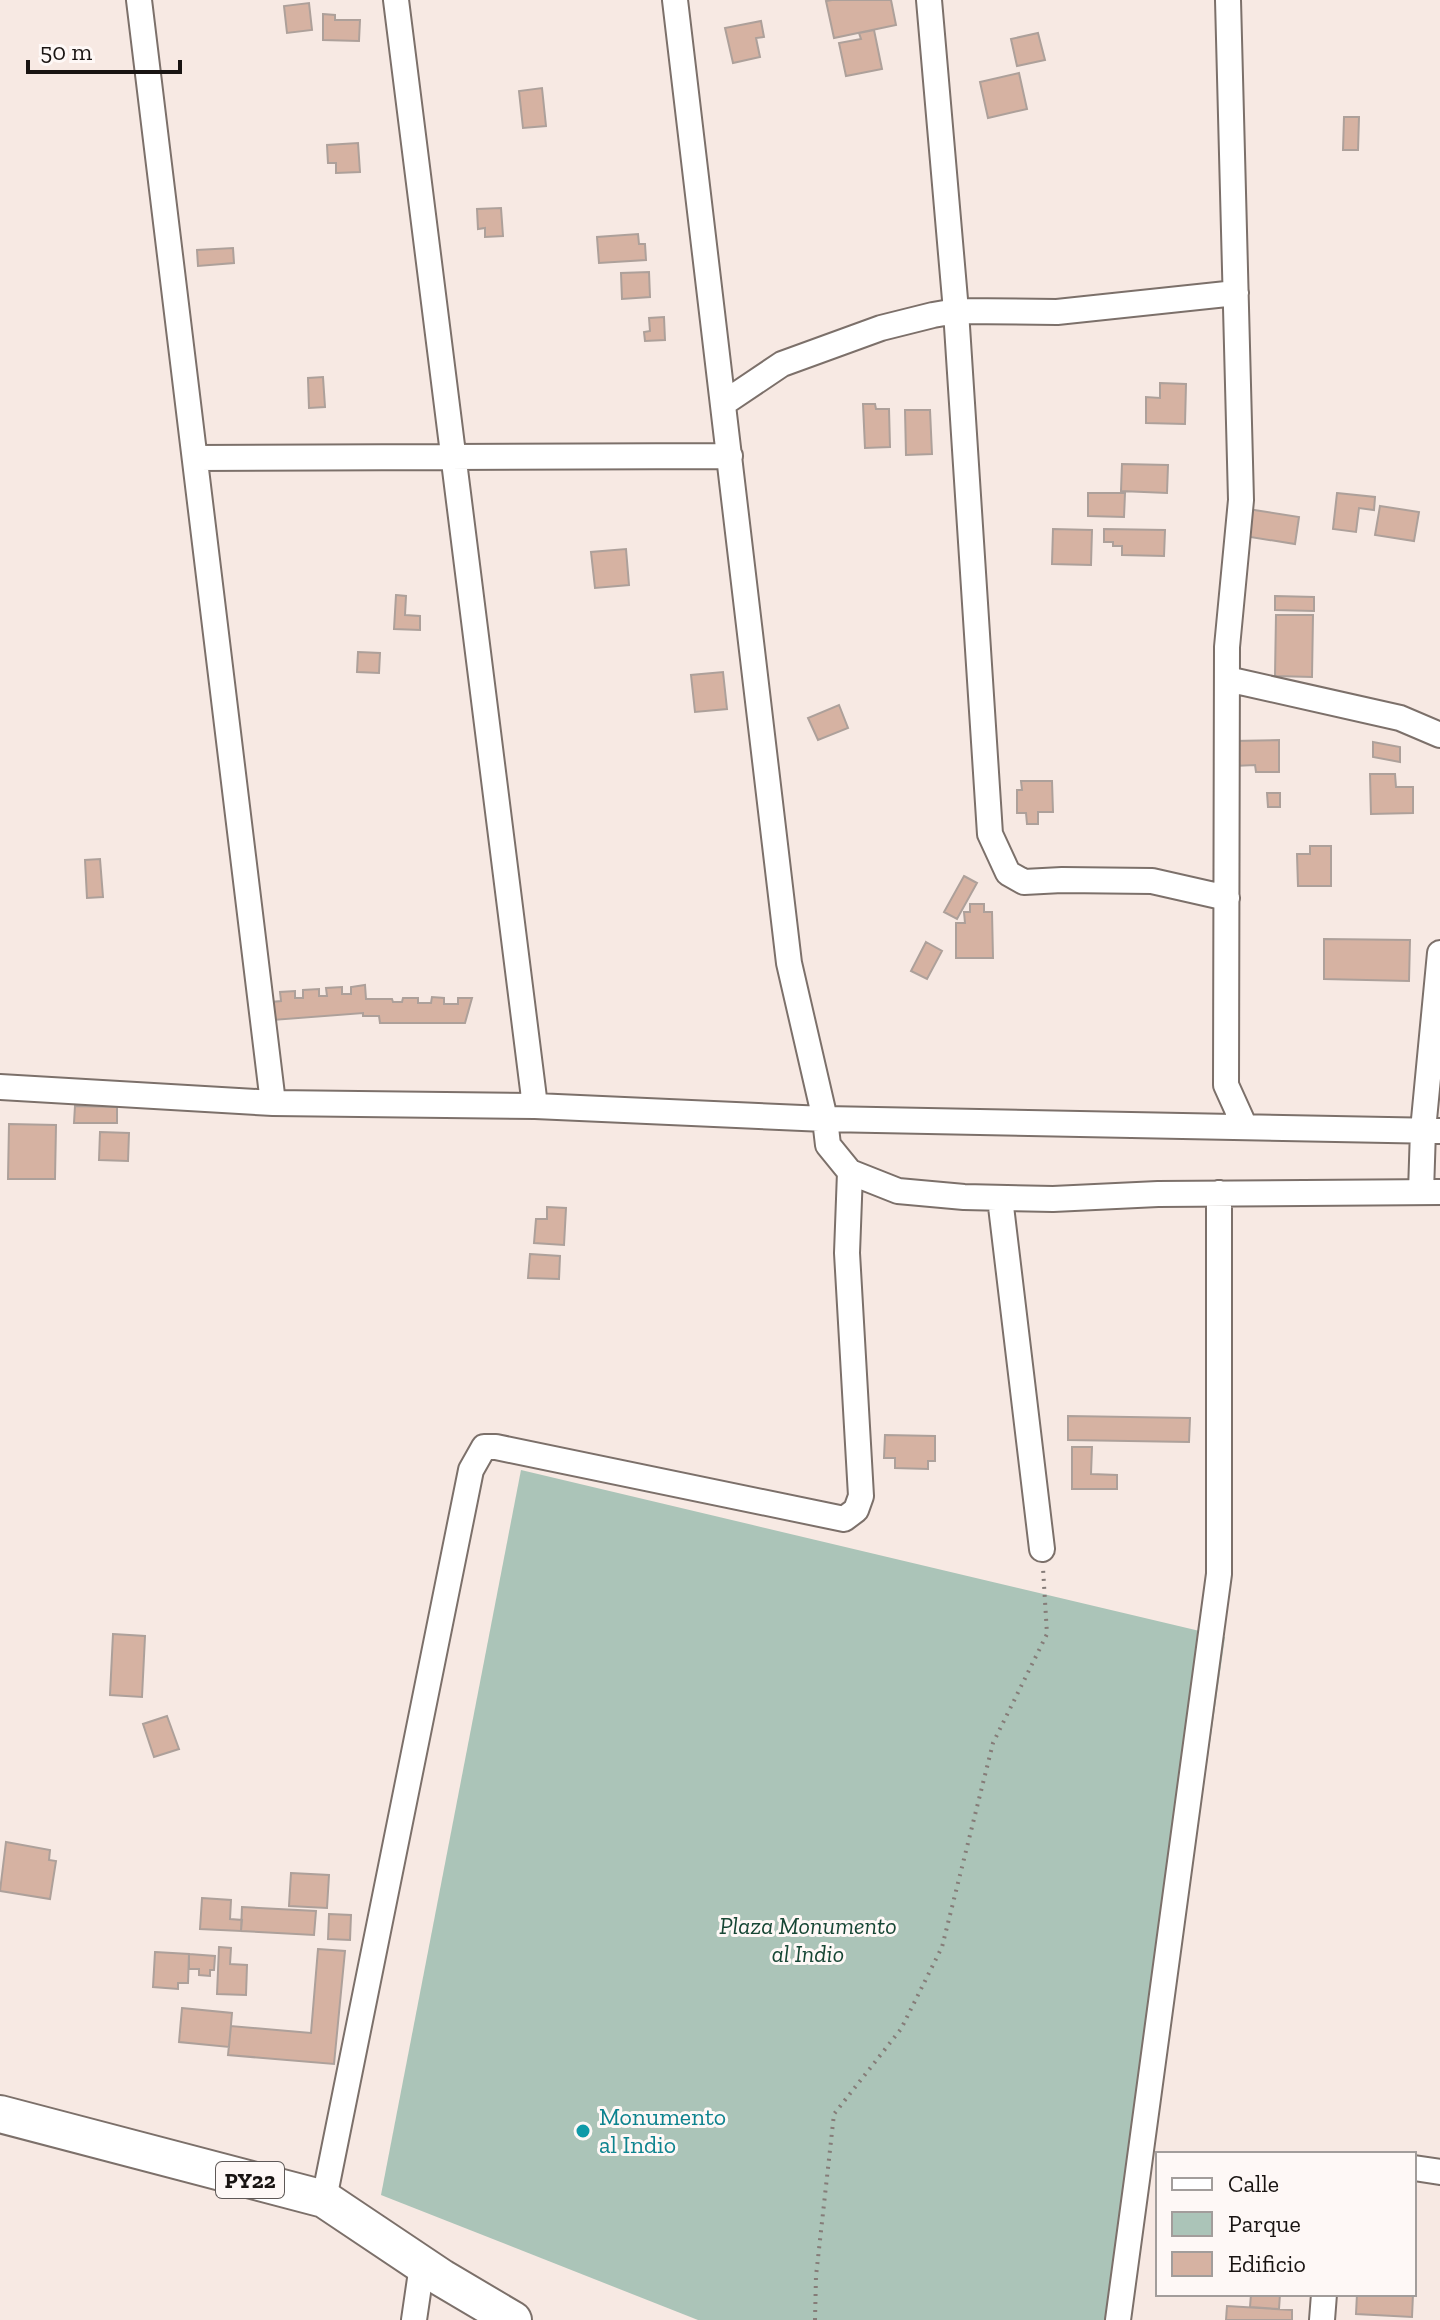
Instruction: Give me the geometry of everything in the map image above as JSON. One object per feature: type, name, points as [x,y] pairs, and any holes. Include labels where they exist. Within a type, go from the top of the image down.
[{"type":"highway","name":"PY22","points":[[0,2114],[324,2199],[422,2265],[513,2320]]},
{"type":"street","points":[[139,0],[273,1103]]},
{"type":"street","points":[[396,0],[535,1106]]},
{"type":"street","points":[[675,0],[789,963],[825,1119],[828,1145],[850,1172],[898,1191],[964,1197],[1053,1199],[1158,1194],[1430,1192],[1440,953]]},
{"type":"street","points":[[929,0],[956,311],[990,834],[1008,873],[1024,882],[1152,881],[1227,898]]},
{"type":"street","points":[[1228,0],[1241,500],[1227,647],[1226,1085],[1245,1127]]},
{"type":"street","points":[[724,403],[782,364],[881,328],[956,311],[1057,312],[1236,293]]},
{"type":"street","points":[[195,458],[730,456]]},
{"type":"street","points":[[1227,679],[1400,718],[1440,735]]},
{"type":"street","points":[[0,1087],[273,1103],[535,1106],[825,1119],[1432,1131]]},
{"type":"street","points":[[324,2199],[471,1470],[484,1447],[496,1447],[844,1519],[856,1510],[861,1496],[847,1253],[850,1172]]},
{"type":"street","points":[[1118,2320],[1219,1574],[1219,1193]]},
{"type":"street","points":[[1000,1198],[1042,1549]]},
{"type":"street","points":[[1416,2168],[1440,2172]]},
{"type":"street","points":[[414,2320],[422,2265]]},
{"type":"street","points":[[1322,2320],[1324,2296]]},
{"type":"path","points":[[815,2320],[816,2276],[834,2114],[901,2029],[942,1947],[993,1743],[1047,1634],[1042,1549]]},
{"type":"green space","name":"Plaza Monumento al Indio","points":[[521,1470],[1225,1637],[1128,2320],[698,2320],[381,2195]]},
{"type":"building","points":[[891,0],[896,25],[834,38],[826,1]]},
{"type":"building","points":[[309,3],[312,30],[287,33],[284,6]]},
{"type":"building","points":[[323,14],[335,15],[335,20],[360,20],[359,41],[323,40]]},
{"type":"building","points":[[761,21],[764,37],[756,38],[760,57],[733,63],[725,28]]},
{"type":"building","points":[[874,30],[882,69],[846,76],[839,43],[861,39],[859,33]]},
{"type":"building","points":[[1038,33],[1045,60],[1017,66],[1011,39]]},
{"type":"building","points":[[1019,73],[1027,109],[988,118],[980,82]]},
{"type":"building","points":[[542,88],[546,126],[523,128],[519,91]]},
{"type":"building","points":[[1344,117],[1359,117],[1358,150],[1343,150]]},
{"type":"building","points":[[358,143],[360,172],[336,173],[336,163],[328,163],[327,145]]},
{"type":"building","points":[[501,208],[503,236],[485,237],[485,228],[478,229],[477,209]]},
{"type":"building","points":[[638,234],[639,244],[645,244],[646,260],[599,263],[597,237]]},
{"type":"building","points":[[233,248],[234,263],[198,266],[197,250]]},
{"type":"building","points":[[649,272],[650,297],[622,299],[621,273]]},
{"type":"building","points":[[664,317],[665,340],[645,341],[644,332],[650,331],[649,318]]},
{"type":"building","points":[[323,377],[325,407],[309,408],[308,378]]},
{"type":"building","points":[[1160,383],[1186,384],[1185,424],[1146,423],[1146,397],[1160,398]]},
{"type":"building","points":[[863,404],[875,404],[876,409],[889,409],[890,447],[865,448]]},
{"type":"building","points":[[905,410],[930,410],[932,454],[906,455]]},
{"type":"building","points":[[1122,464],[1168,465],[1167,493],[1121,491]]},
{"type":"building","points":[[1088,493],[1125,493],[1124,517],[1088,516]]},
{"type":"building","points":[[1337,493],[1375,497],[1374,510],[1359,508],[1356,532],[1333,529]]},
{"type":"building","points":[[1380,506],[1419,512],[1414,541],[1375,535]]},
{"type":"building","points":[[1248,509],[1299,517],[1295,544],[1244,536]]},
{"type":"building","points":[[1053,529],[1092,530],[1091,565],[1052,564]]},
{"type":"building","points":[[1104,529],[1165,530],[1164,556],[1122,555],[1122,546],[1104,542]]},
{"type":"building","points":[[626,549],[629,585],[595,588],[591,552]]},
{"type":"building","points":[[396,595],[406,596],[405,615],[420,616],[420,630],[394,629]]},
{"type":"building","points":[[1275,596],[1314,597],[1314,611],[1275,610]]},
{"type":"building","points":[[1276,615],[1313,615],[1312,677],[1275,676]]},
{"type":"building","points":[[358,652],[380,653],[379,673],[357,672]]},
{"type":"building","points":[[723,672],[727,709],[695,712],[691,675]]},
{"type":"building","points":[[839,705],[848,728],[818,740],[808,718]]},
{"type":"building","points":[[1279,740],[1279,772],[1256,772],[1255,765],[1234,766],[1234,741]]},
{"type":"building","points":[[1373,742],[1400,747],[1400,762],[1373,757]]},
{"type":"building","points":[[1370,774],[1395,774],[1396,787],[1413,787],[1413,813],[1371,814]]},
{"type":"building","points":[[1021,781],[1052,781],[1053,812],[1038,812],[1038,824],[1027,824],[1026,813],[1017,813],[1017,790],[1022,790]]},
{"type":"building","points":[[1267,793],[1280,793],[1280,807],[1268,807]]},
{"type":"building","points":[[1310,846],[1331,846],[1331,886],[1298,886],[1297,854],[1310,854]]},
{"type":"building","points":[[100,859],[103,897],[87,898],[85,860]]},
{"type":"building","points":[[964,876],[977,883],[957,919],[944,912]]},
{"type":"building","points":[[970,904],[984,904],[984,912],[992,912],[993,958],[956,958],[956,923],[965,923],[964,912],[970,912]]},
{"type":"building","points":[[1324,939],[1410,940],[1409,981],[1324,979]]},
{"type":"building","points":[[926,942],[942,951],[927,979],[911,971]]},
{"type":"building","points":[[365,985],[366,999],[402,1002],[403,998],[418,998],[418,1003],[431,1003],[432,997],[444,998],[444,1004],[458,1004],[458,998],[472,998],[465,1023],[380,1023],[379,1016],[363,1016],[363,1013],[273,1020],[271,1002],[281,1001],[280,992],[295,991],[295,998],[303,998],[303,990],[319,989],[319,996],[327,996],[326,988],[342,987],[342,994],[351,994],[351,987]]},
{"type":"building","points":[[75,1106],[117,1107],[117,1123],[74,1123]]},
{"type":"building","points":[[9,1124],[56,1125],[55,1179],[8,1179]]},
{"type":"building","points":[[100,1132],[129,1133],[128,1161],[99,1160]]},
{"type":"building","points":[[547,1207],[566,1208],[564,1245],[534,1243],[536,1219],[547,1219]]},
{"type":"building","points":[[530,1254],[560,1256],[559,1279],[528,1278]]},
{"type":"building","points":[[1068,1416],[1190,1418],[1189,1442],[1068,1440]]},
{"type":"building","points":[[885,1435],[935,1436],[935,1461],[928,1461],[928,1469],[895,1468],[895,1458],[884,1458]]},
{"type":"building","points":[[1072,1447],[1092,1447],[1091,1474],[1117,1475],[1117,1489],[1072,1489]]},
{"type":"building","points":[[113,1634],[145,1636],[142,1697],[110,1695]]},
{"type":"building","points":[[167,1716],[179,1749],[154,1757],[143,1724]]},
{"type":"building","points":[[6,1842],[50,1850],[49,1860],[56,1861],[50,1899],[0,1891]]},
{"type":"building","points":[[291,1873],[329,1875],[327,1908],[289,1906]]},
{"type":"building","points":[[202,1898],[231,1900],[230,1919],[242,1920],[241,1931],[200,1929]]},
{"type":"building","points":[[242,1907],[316,1911],[314,1935],[241,1931]]},
{"type":"building","points":[[329,1914],[351,1915],[350,1940],[328,1939]]},
{"type":"building","points":[[219,1947],[231,1948],[230,1964],[247,1965],[246,1995],[217,1994]]},
{"type":"building","points":[[318,1949],[345,1951],[334,2064],[228,2055],[231,2026],[311,2033]]},
{"type":"building","points":[[155,1952],[189,1954],[188,1983],[178,1983],[178,1989],[153,1987]]},
{"type":"building","points":[[189,1954],[215,1956],[214,1970],[210,1970],[210,1976],[199,1975],[199,1969],[189,1969]]},
{"type":"building","points":[[182,2008],[232,2013],[229,2047],[179,2042]]},
{"type":"building","points":[[1251,2296],[1280,2296],[1279,2309],[1250,2307]]},
{"type":"building","points":[[1357,2296],[1413,2296],[1412,2317],[1356,2314]]},
{"type":"building","points":[[1227,2306],[1292,2310],[1292,2320],[1226,2320]]},
{"type":"place","name":"Monumento al Indio","points":[[583,2131]]}]
